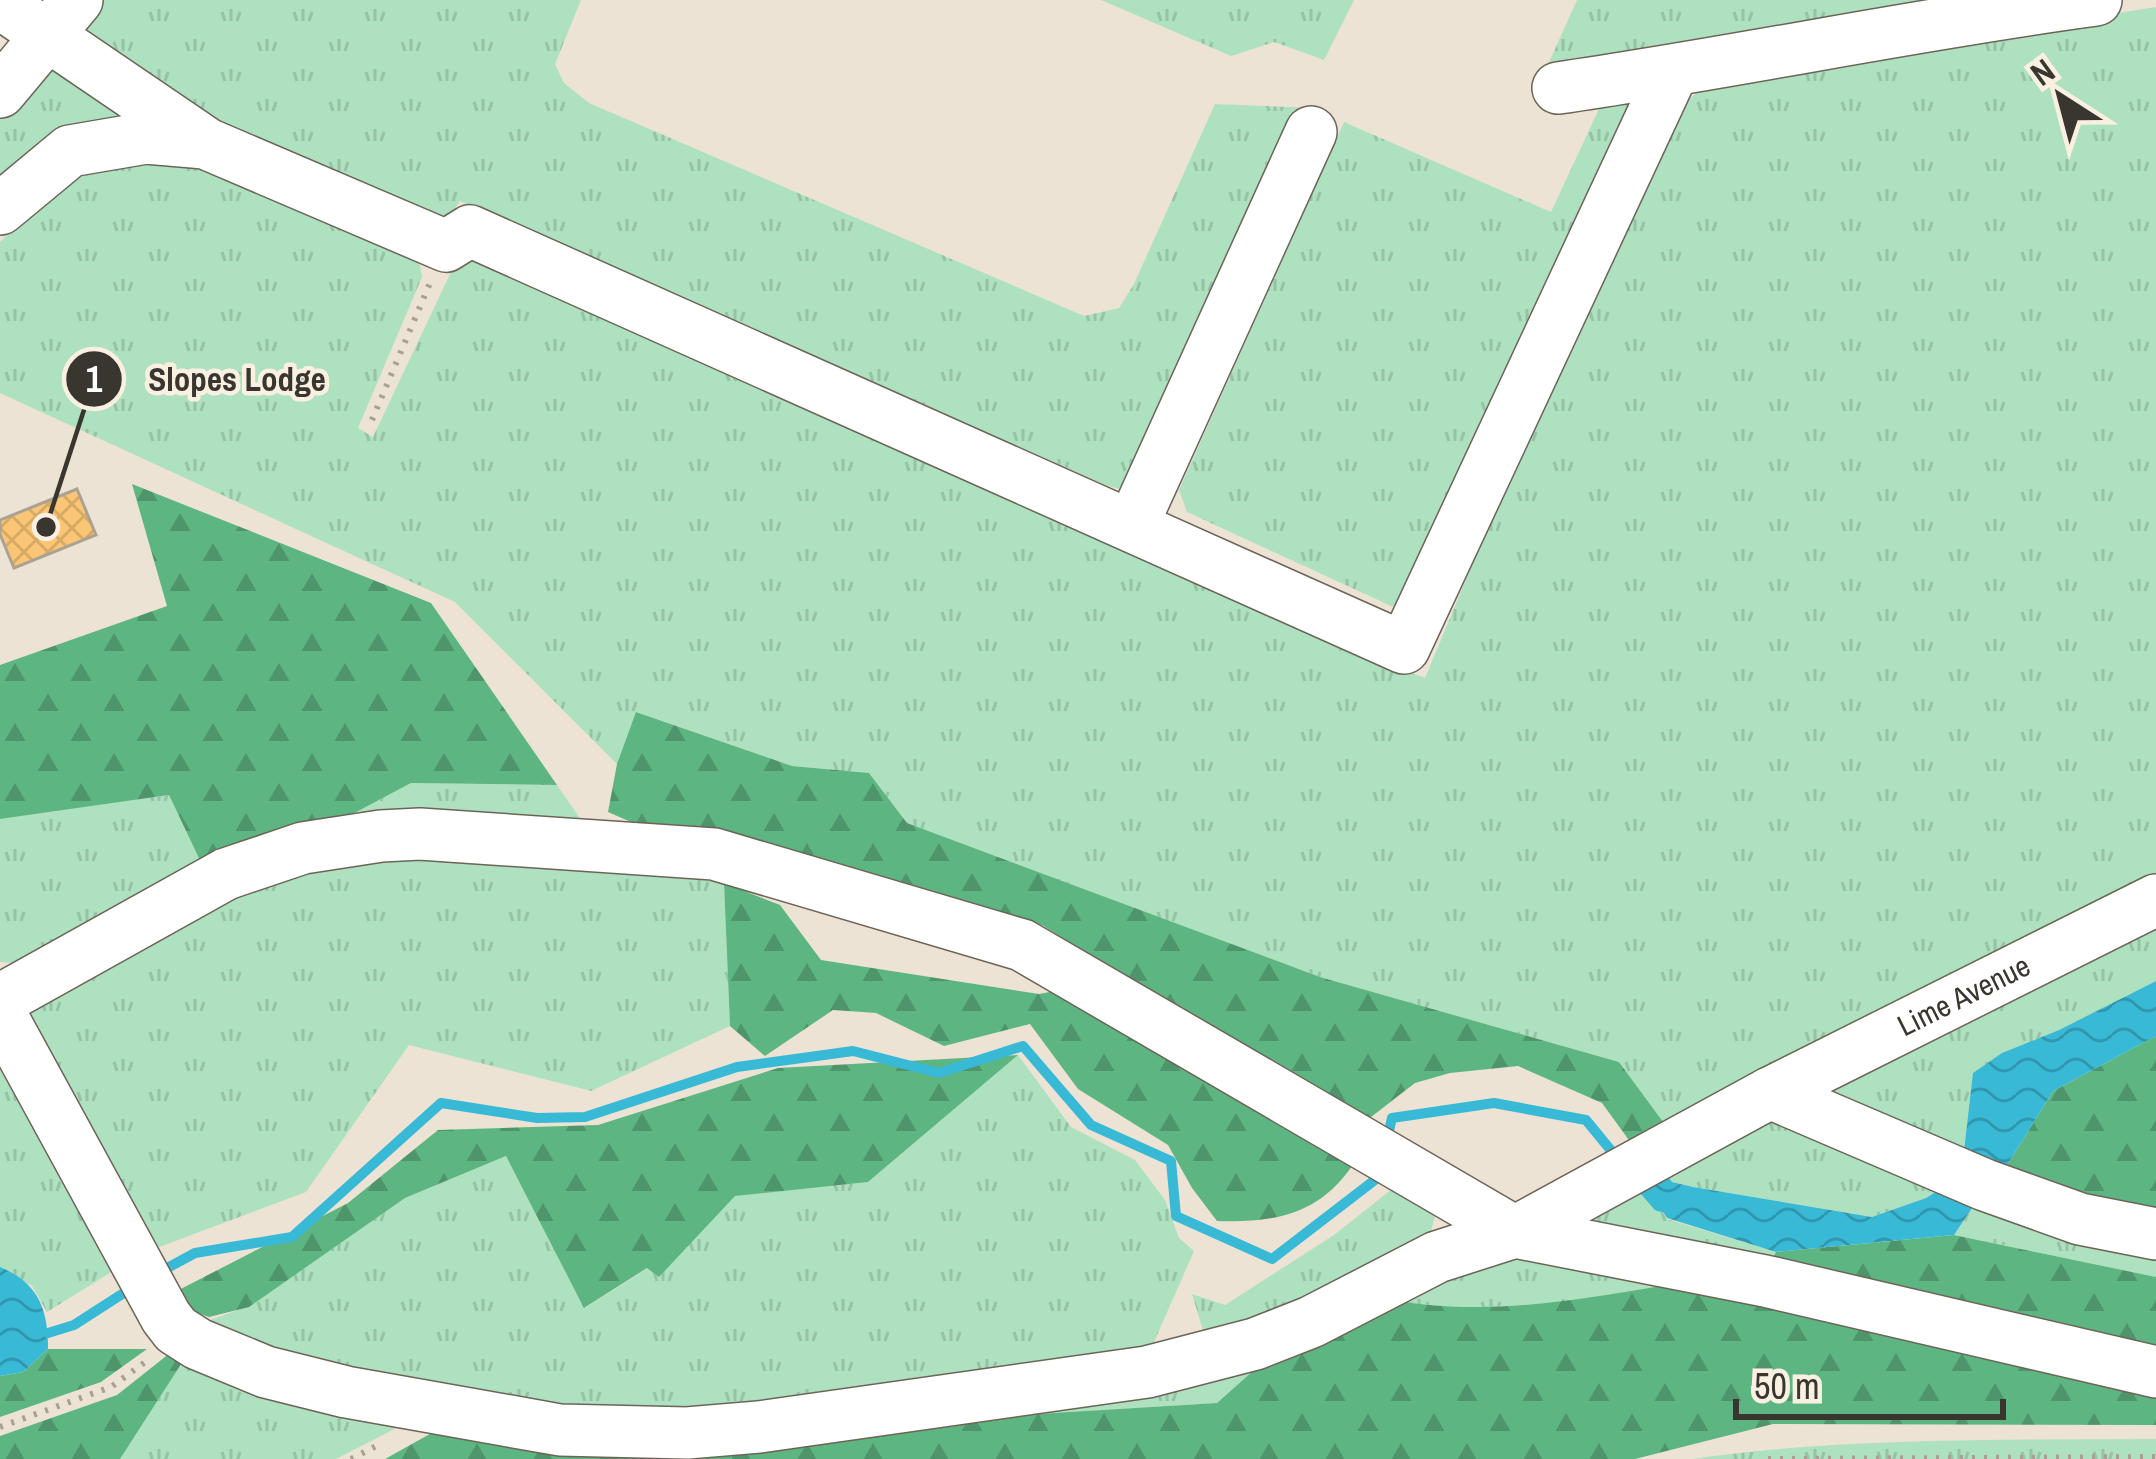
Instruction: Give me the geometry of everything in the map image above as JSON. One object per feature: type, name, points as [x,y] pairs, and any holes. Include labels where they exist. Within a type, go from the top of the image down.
[{"type":"lane","points":[[1558,88],[1672,71],[1948,10],[2096,0]]},
{"type":"lane","points":[[0,3],[62,16],[205,143]]},
{"type":"lane","points":[[0,92],[62,16]]},
{"type":"lane","points":[[0,209],[70,151],[146,138],[205,143],[446,246],[470,231],[1404,648],[1672,71]]},
{"type":"lane","points":[[1132,526],[1311,132]]},
{"type":"lane","points":[[0,1000],[226,874],[263,859],[341,840],[420,834],[714,854],[1022,945],[1515,1232],[1765,1281],[2156,1372]]},
{"type":"lane","name":"Lime Avenue","points":[[156,1297],[198,1344],[266,1372],[346,1392],[560,1430],[686,1433],[759,1427],[1147,1372],[1255,1344],[1311,1322],[1437,1257],[1515,1232],[1770,1093],[2156,900]]},
{"type":"lane","points":[[0,1013],[156,1297]]},
{"type":"lane","points":[[1770,1093],[1971,1179],[2080,1219],[2156,1234]]},
{"type":"path","points":[[372,420],[446,246]]},
{"type":"path","points":[[0,1426],[111,1387],[139,1369],[156,1297]]},
{"type":"path","points":[[1768,1459],[2156,1457]]},
{"type":"green space","points":[[86,0],[581,0],[555,64],[564,83],[589,103],[1084,316],[1119,308],[1134,284],[1215,104],[1312,108],[1144,495],[1108,486],[460,201],[447,220],[208,132],[82,38]]},
{"type":"green space","points":[[1101,0],[1354,0],[1324,60],[1274,42],[1231,56]]},
{"type":"green space","points":[[1577,0],[1952,0],[1546,69]]},
{"type":"green space","points":[[2156,7],[2156,888],[1669,1130],[1619,1062],[1320,977],[907,823],[869,773],[792,766],[637,712],[617,764],[455,602],[0,393],[0,242],[47,195],[89,168],[198,156],[418,255],[422,277],[358,428],[373,437],[459,255],[553,288],[1425,678],[1592,277],[1673,114],[1714,77]]},
{"type":"green space","points":[[39,56],[154,124],[0,207],[0,102]]},
{"type":"green space","points":[[1639,85],[1415,617],[1187,512],[1179,490],[1344,122],[1551,212],[1605,96]]},
{"type":"green space","points":[[132,484],[431,603],[557,785],[411,783],[311,836],[205,871],[169,795],[0,819],[0,665],[167,606]]},
{"type":"green space","points":[[636,712],[792,766],[869,773],[907,823],[1320,977],[1619,1062],[1669,1130],[1631,1143],[1602,1103],[1518,1066],[1450,1073],[1415,1083],[1362,1124],[1042,925],[670,839],[608,812],[617,764]]},
{"type":"green space","points":[[411,783],[557,785],[591,834],[311,836]]},
{"type":"green space","points":[[169,795],[205,871],[33,964],[0,962],[0,819]]},
{"type":"green space","points":[[559,850],[724,883],[730,1026],[591,1091],[409,1045],[306,1192],[146,1252],[29,1029],[30,1009],[272,867]]},
{"type":"green space","points":[[724,883],[780,905],[821,960],[1039,994],[1077,987],[1356,1160],[1328,1193],[1296,1212],[1259,1220],[1217,1221],[1168,1145],[1078,1089],[1030,1024],[944,1046],[876,1013],[833,1010],[765,1056],[730,1026]]},
{"type":"green space","points":[[2156,908],[2156,981],[2002,1053],[1963,1160],[1821,1104],[1829,1070]]},
{"type":"green space","points":[[2156,1036],[2156,1218],[2001,1175],[2053,1091]]},
{"type":"green space","points":[[0,1051],[121,1266],[47,1312],[32,1286],[0,1267]]},
{"type":"green space","points":[[1018,1055],[1071,1127],[1135,1160],[1165,1200],[1179,1238],[1194,1251],[1147,1358],[678,1424],[289,1369],[199,1324],[249,1306],[405,1198],[506,1156],[585,1308],[648,1268],[659,1276],[733,1196],[868,1182]]},
{"type":"green space","points":[[1018,1055],[868,1182],[735,1196],[659,1277],[647,1268],[584,1308],[506,1156],[405,1198],[249,1307],[209,1317],[172,1304],[169,1295],[348,1203],[438,1130],[598,1125],[778,1068]]},
{"type":"green space","points":[[1755,1109],[1952,1182],[1926,1198],[1873,1217],[1672,1182],[1658,1163]]},
{"type":"green space","points":[[1637,1173],[1667,1219],[1776,1252],[1764,1275],[1579,1227]]},
{"type":"green space","points":[[1392,1189],[1436,1212],[1427,1246],[1208,1347],[1192,1294],[1225,1305],[1334,1235]]},
{"type":"green space","points":[[1980,1196],[2156,1241],[2156,1277],[1954,1235]]},
{"type":"green space","points":[[1954,1235],[2156,1277],[2156,1358],[1764,1275],[1776,1252]]},
{"type":"green space","points":[[1528,1252],[1660,1286],[1484,1307],[1378,1297]]},
{"type":"green space","points":[[1660,1286],[2156,1388],[2156,1425],[1773,1424],[1635,1459],[385,1459],[446,1425],[869,1424],[1217,1403],[1272,1354],[1378,1297],[1484,1307]]},
{"type":"green space","points":[[48,1349],[147,1349],[101,1382],[0,1417],[0,1376],[23,1372]]},
{"type":"green space","points":[[170,1353],[187,1355],[120,1459],[0,1459],[0,1436],[117,1395]]},
{"type":"green space","points":[[1272,1354],[1217,1403],[869,1424]]},
{"type":"green space","points":[[187,1355],[410,1421],[336,1459],[120,1459]]},
{"type":"green space","points":[[2156,1439],[2156,1459],[1692,1459],[1865,1443]]},
{"type":"water","points":[[2156,981],[2156,1036],[2053,1091],[2001,1175],[1963,1160],[1973,1073],[2002,1053]]},
{"type":"water","points":[[1658,1163],[1672,1182],[1872,1217],[1926,1198],[1952,1182],[1980,1196],[1954,1235],[1776,1252],[1667,1218],[1637,1173]]},
{"type":"water","points":[[0,1267],[24,1281],[39,1299],[48,1349],[23,1372],[0,1376]]},
{"type":"building","points":[[77,489],[96,535],[14,568],[0,534],[0,520]]},
{"type":"waterway","points":[[160,1272],[195,1253],[292,1237],[441,1103],[537,1118],[585,1117],[737,1067],[853,1051],[939,1073],[1023,1046],[1091,1125],[1171,1161],[1176,1216],[1272,1259],[1380,1176],[1381,1169]]},
{"type":"waterway","points":[[1387,1139],[1392,1118],[1494,1103],[1586,1120],[1618,1159]]},
{"type":"waterway","points":[[1638,1183],[1658,1206],[1668,1208]]},
{"type":"waterway","points":[[48,1333],[74,1325],[133,1287]]},
{"type":"place","name":"Slopes Lodge","points":[[46,527]]}]
